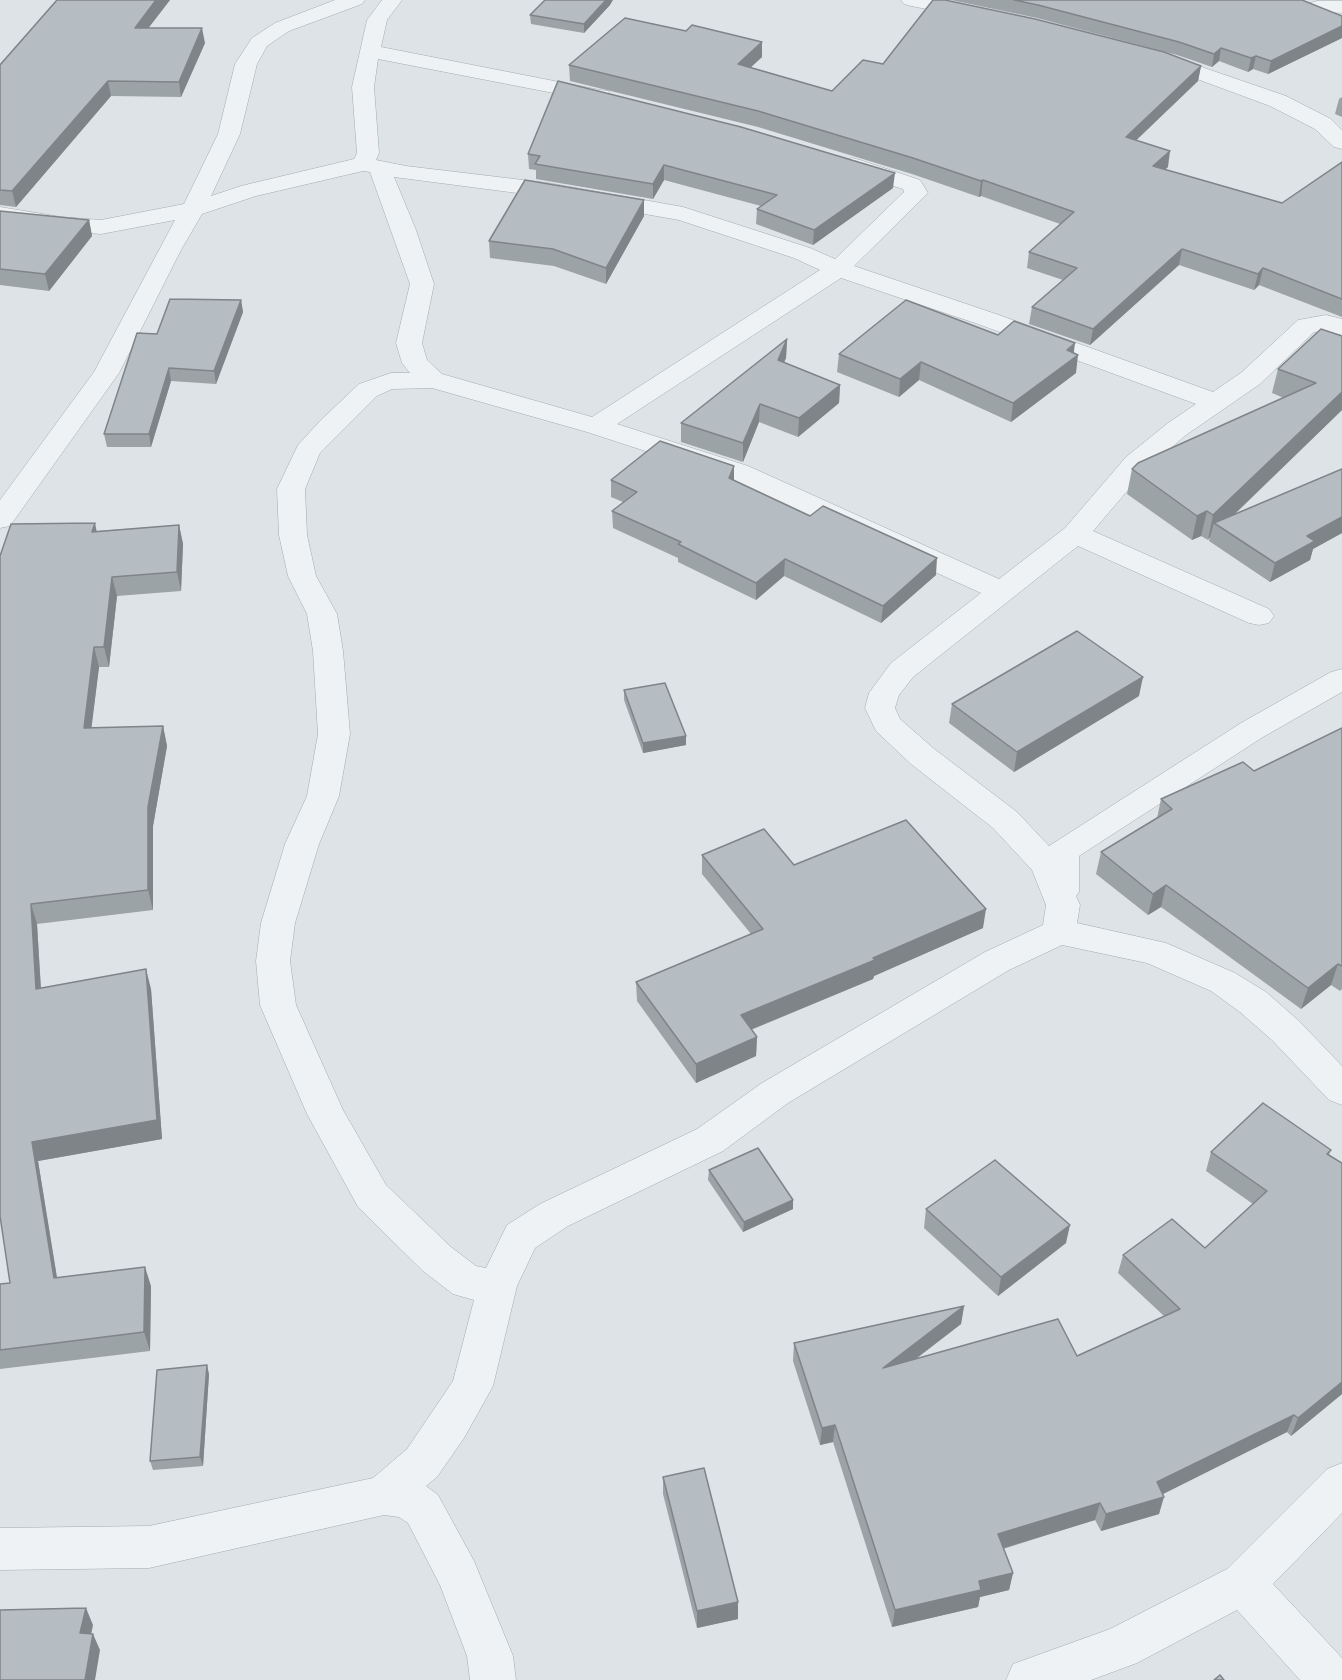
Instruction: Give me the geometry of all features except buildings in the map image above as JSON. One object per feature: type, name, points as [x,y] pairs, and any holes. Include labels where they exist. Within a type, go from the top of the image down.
[{"type":"street","points":[[0,520],[106,373],[169,250],[193,209],[229,134],[246,64],[259,42],[282,27],[355,0]]},
{"type":"street","points":[[392,0],[377,20],[363,87],[368,153],[371,166],[422,284],[409,343],[415,363],[433,380]]},
{"type":"street","points":[[911,0],[995,16]]},
{"type":"street","points":[[1317,7],[1342,7]]},
{"type":"street","points":[[369,51],[618,100]]},
{"type":"street","points":[[1135,52],[1169,61],[1278,101],[1323,124],[1342,142]]},
{"type":"street","points":[[596,426],[838,269],[916,193],[912,185],[903,181],[837,161]]},
{"type":"street","points":[[0,214],[61,224],[101,227],[193,209],[249,191],[371,166],[406,173],[559,192],[683,214],[802,253],[838,269],[998,323],[1215,402]]},
{"type":"street","points":[[1061,919],[1047,864],[1005,820],[922,756],[887,724],[880,708],[884,693],[902,670],[1075,534],[1136,463],[1177,429],[1251,378],[1307,325],[1326,322],[1342,327]]},
{"type":"street","points":[[496,1286],[466,1282],[436,1259],[372,1196],[326,1114],[278,1005],[273,962],[278,923],[302,844],[323,796],[334,734],[328,651],[322,614],[302,576],[293,535],[291,489],[308,451],[329,427],[368,390],[391,381],[433,380],[596,426],[738,472],[1003,592]]},
{"type":"street","points":[[1075,534],[1259,616]]},
{"type":"street","points":[[1061,919],[1062,851],[1252,730],[1342,679]]},
{"type":"street","points":[[404,1502],[422,1463],[449,1425],[472,1386],[496,1286],[521,1237],[546,1221],[710,1140],[774,1093],[997,961],[1061,919]]},
{"type":"street","points":[[1061,919],[1154,952],[1223,982],[1253,1002],[1286,1031],[1342,1090]]},
{"type":"street","points":[[1029,1680],[1121,1647],[1243,1584],[1342,1483]]},
{"type":"street","points":[[0,1549],[149,1547],[404,1502]]},
{"type":"street","points":[[404,1502],[458,1576],[490,1656],[493,1680]]},
{"type":"street","points":[[1243,1584],[1331,1680]]}]
